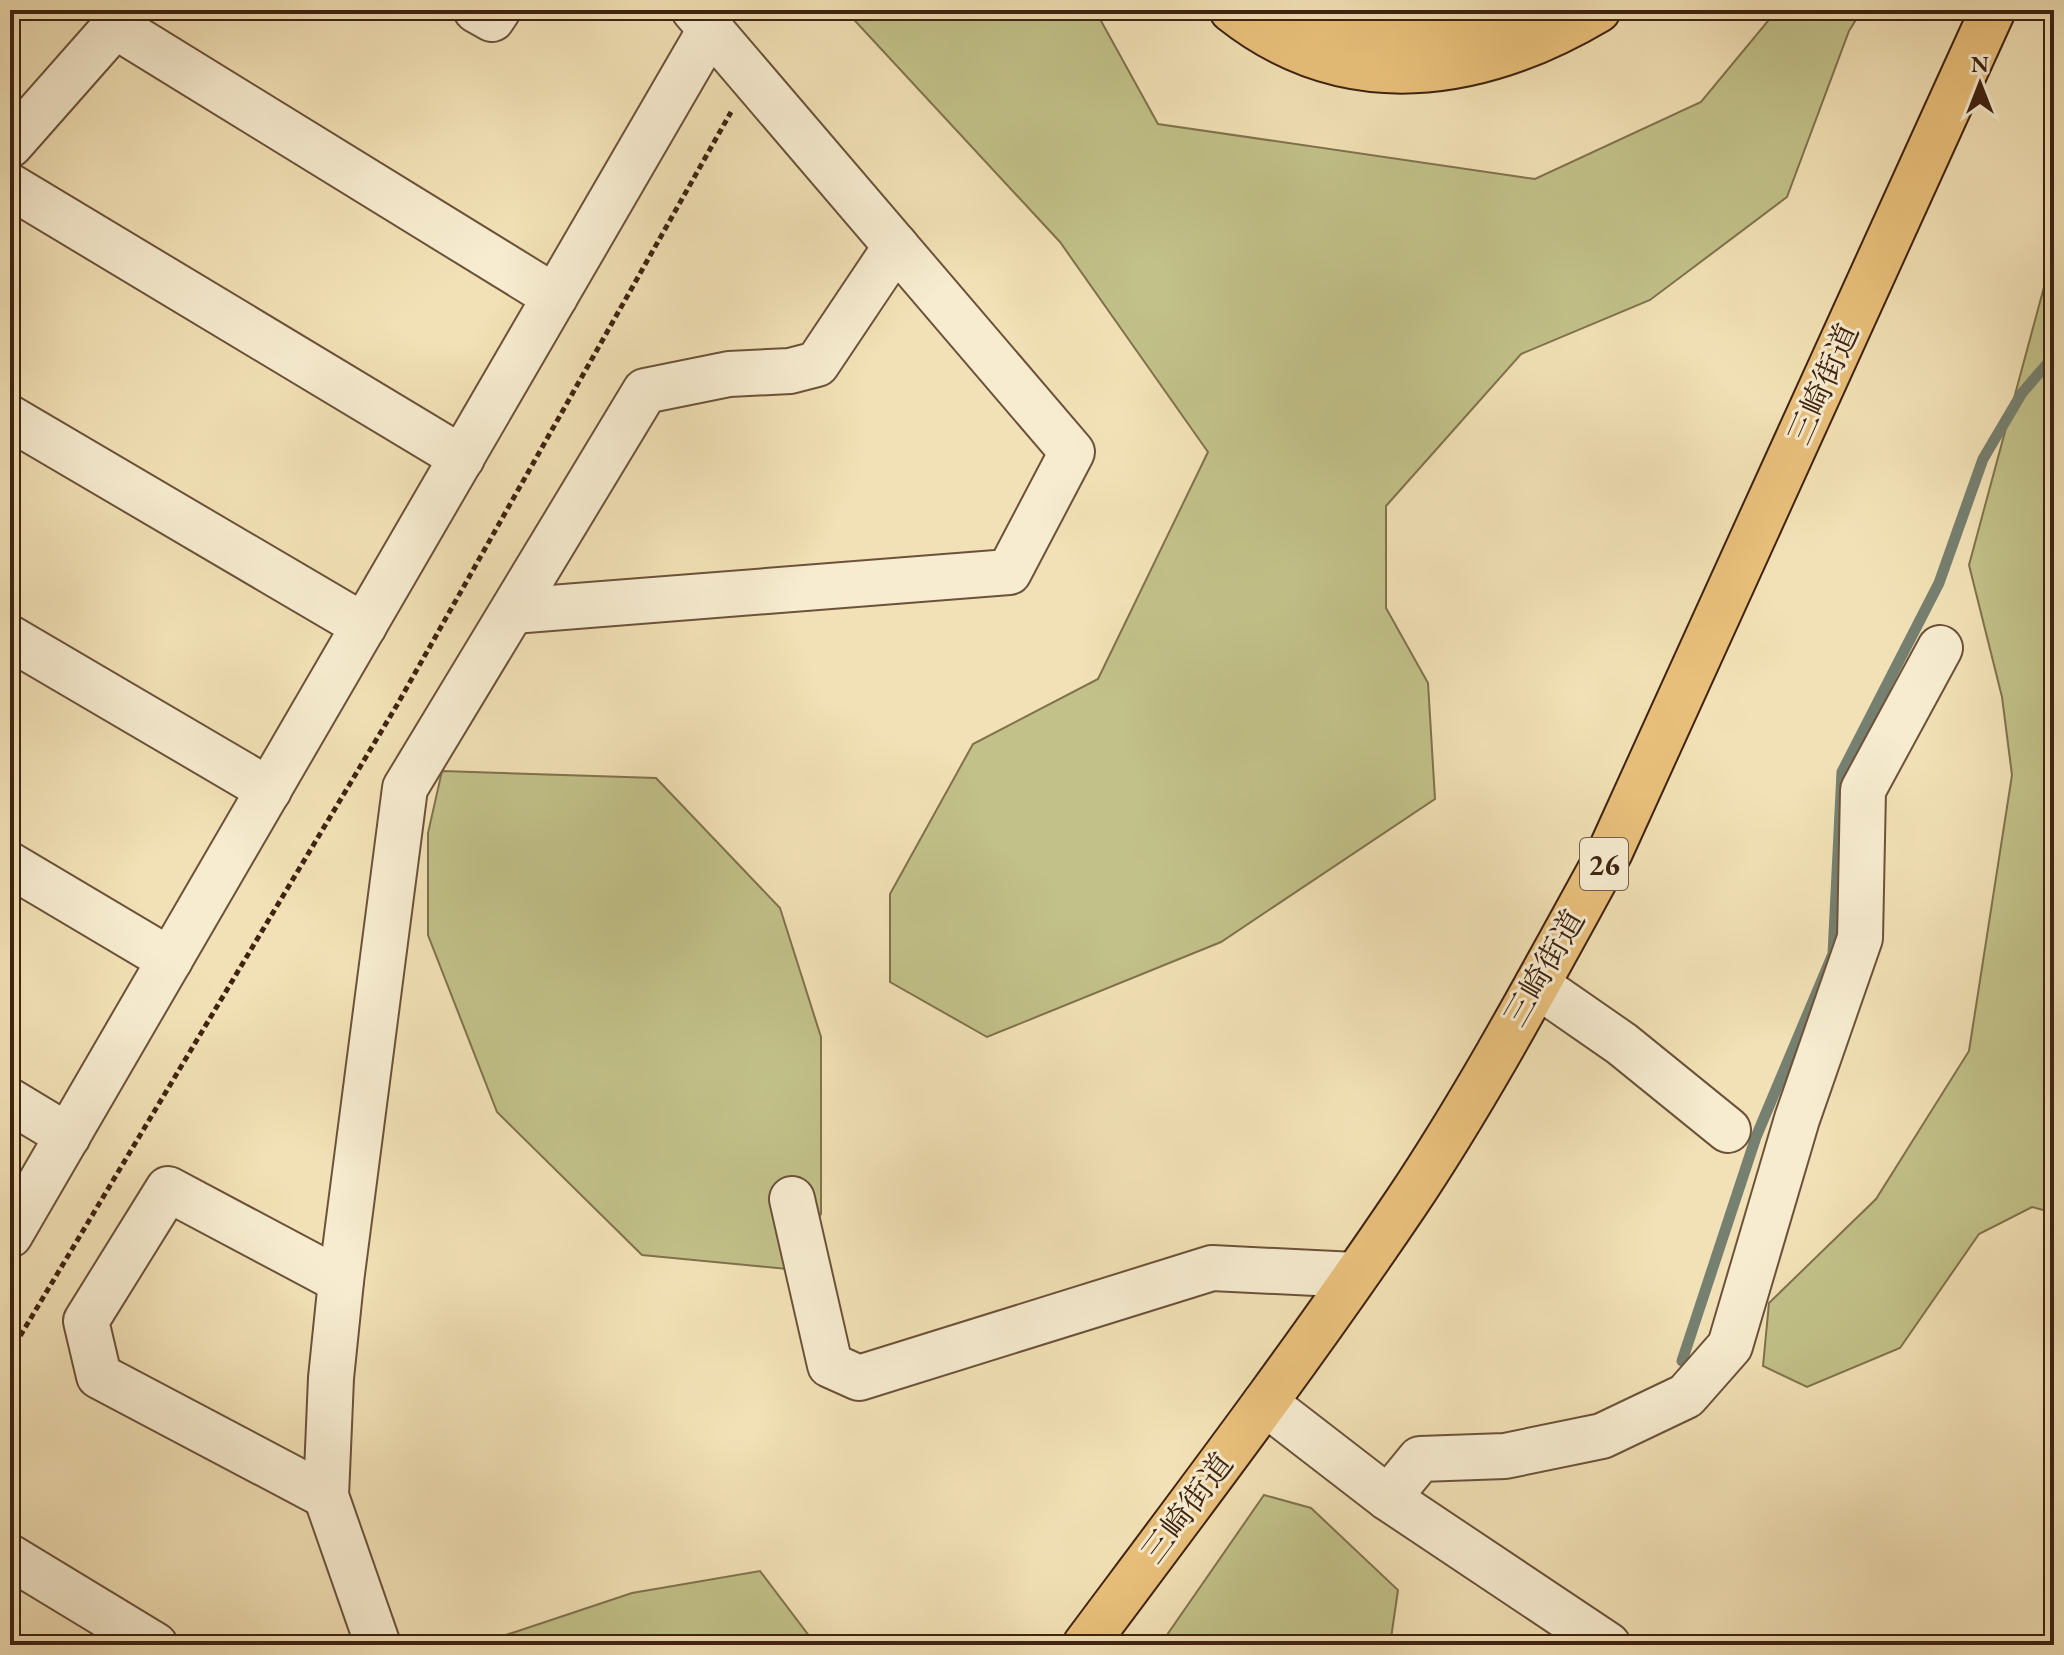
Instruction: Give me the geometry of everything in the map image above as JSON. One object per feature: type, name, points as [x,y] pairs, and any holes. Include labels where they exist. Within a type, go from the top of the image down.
[{"type":"main road","points":[[1232,10],[1280,41],[1306,52],[1355,65],[1403,72],[1463,67],[1500,58],[1533,45],[1598,10]]},
{"type":"main road","points":[[1301,10],[1351,27],[1411,34],[1475,25],[1522,10]]},
{"type":"main road","name":"三崎街道","points":[[1085,1645],[1265,1403],[1407,1201],[1537,985],[1610,852],[1993,10]]},
{"type":"street","points":[[476,10],[492,19],[498,10]]},
{"type":"street","points":[[10,145],[122,18],[555,297]]},
{"type":"street","points":[[10,1235],[555,297],[702,19],[1072,452],[1009,572],[513,611]]},
{"type":"street","points":[[10,186],[462,458]]},
{"type":"street","points":[[378,1645],[326,1496],[331,1378],[341,1281],[405,788],[471,674],[513,611],[645,391],[729,374],[790,371],[817,364],[896,246]]},
{"type":"street","points":[[10,418],[364,626]]},
{"type":"street","points":[[10,638],[269,790]]},
{"type":"street","points":[[1388,1498],[1420,1459],[1505,1456],[1602,1436],[1686,1396],[1730,1346],[1797,1119],[1860,938],[1863,790],[1940,648]]},
{"type":"street","points":[[10,865],[170,960]]},
{"type":"street","points":[[1537,985],[1622,1044],[1728,1130]]},
{"type":"street","points":[[10,1101],[68,1136]]},
{"type":"street","points":[[326,1496],[99,1376],[86,1321],[168,1189],[341,1281]]},
{"type":"street","points":[[792,1199],[830,1365],[859,1378],[1212,1268],[1355,1275]]},
{"type":"street","points":[[1265,1403],[1388,1498],[1608,1645]]},
{"type":"street","points":[[10,1557],[155,1645]]},
{"type":"path","points":[[10,1353],[397,705],[752,76]]},
{"type":"shaded area","points":[[845,10],[1095,10],[1158,124],[1535,179],[1701,102],[1777,10],[1862,10],[1849,31],[1787,197],[1650,300],[1521,354],[1386,506],[1386,608],[1428,683],[1435,799],[1221,942],[987,1037],[890,982],[890,894],[973,744],[1098,679],[1208,452],[1060,242]]},
{"type":"shaded area","points":[[2054,250],[2054,1213],[2032,1207],[1979,1234],[1900,1348],[1807,1387],[1763,1366],[1769,1303],[1876,1199],[1969,1051],[2012,775],[2002,697],[1969,565]]},
{"type":"shaded area","points":[[442,771],[656,778],[780,908],[821,1037],[821,1214],[787,1269],[642,1255],[497,1112],[428,935],[428,833]]},
{"type":"shaded area","points":[[1264,1495],[1311,1508],[1398,1590],[1390,1645],[1160,1645]]},
{"type":"shaded area","points":[[760,1571],[816,1645],[497,1645],[500,1637],[632,1593]]},
{"type":"waterway","points":[[1682,1361],[1756,1137],[1833,954],[1842,772],[1939,583],[1983,459],[2022,393],[2054,356]]}]
